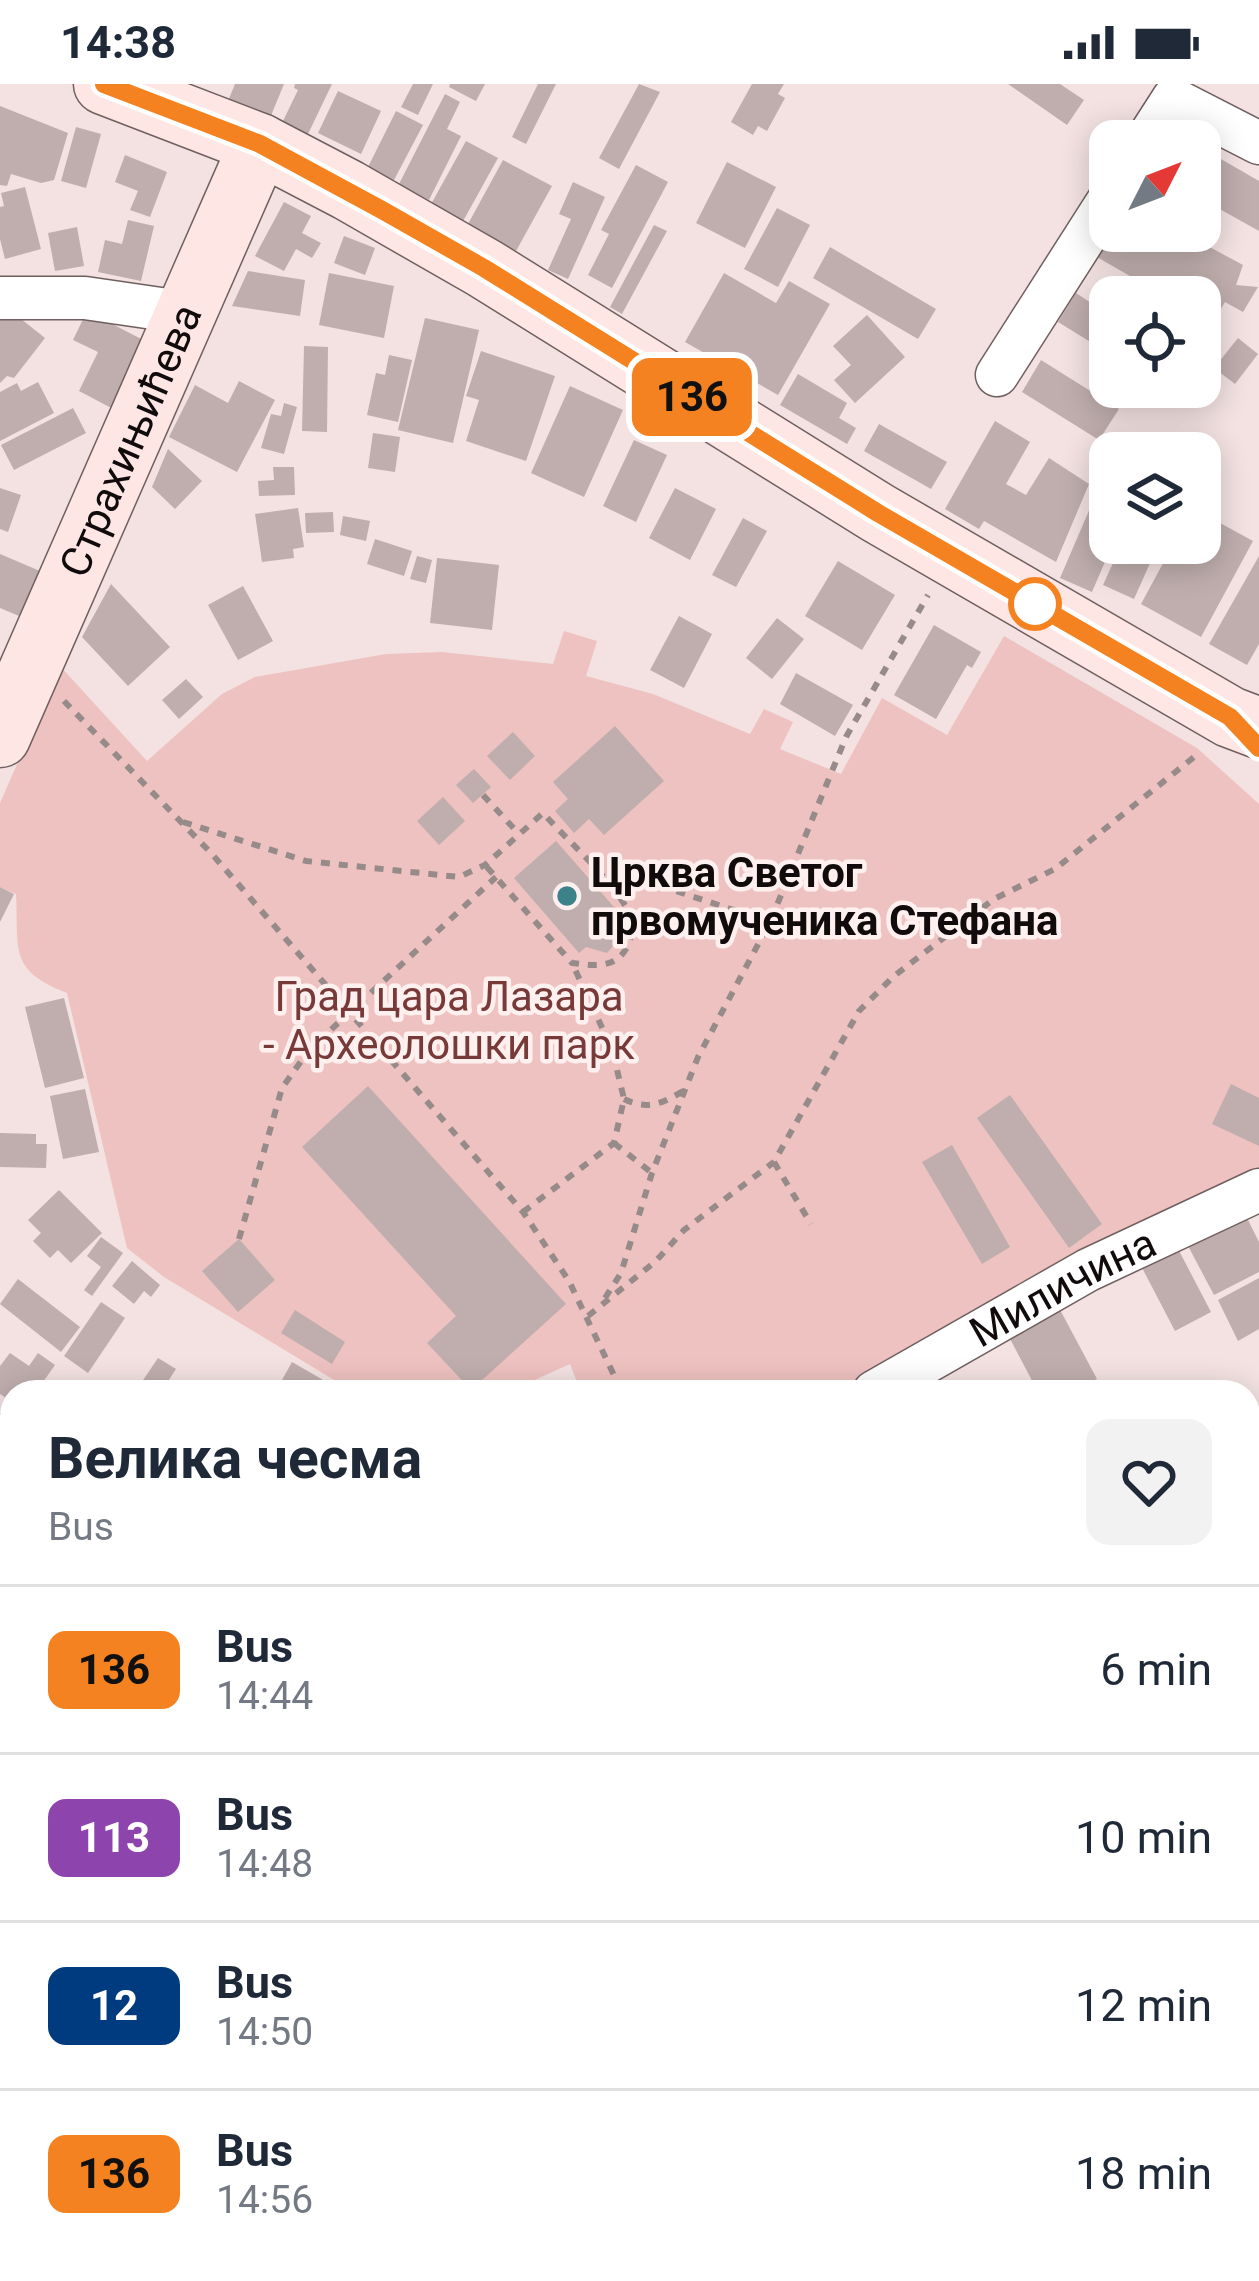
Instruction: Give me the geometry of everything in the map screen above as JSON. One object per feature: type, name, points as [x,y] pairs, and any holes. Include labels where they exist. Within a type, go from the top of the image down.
[{"type":"main road","points":[[104,84],[260,144],[484,268],[1240,734]]},
{"type":"main road","name":"Страхињићева","points":[[0,736],[260,144]]},
{"type":"street","points":[[1152,120],[1161,91],[1259,143]]},
{"type":"street","points":[[997,375],[1089,230]]},
{"type":"street","points":[[0,298],[85,298],[188,313]]},
{"type":"street","name":"Миличина","points":[[895,1380],[1088,1270],[1259,1190]]},
{"type":"path","points":[[588,1316],[621,1274],[652,1172],[698,1057],[770,922],[846,737],[933,586]]},
{"type":"path","points":[[32,669],[180,821],[523,1212],[588,1316],[617,1380]]},
{"type":"path","points":[[605,1298],[656,1261],[718,1202],[774,1162],[859,1011],[894,976],[994,899],[1054,869],[1240,734]]},
{"type":"path","points":[[482,795],[519,834]]},
{"type":"path","points":[[180,821],[306,861],[459,877],[485,865],[543,813],[628,909],[633,932],[615,962],[572,963]]},
{"type":"path","points":[[587,862],[770,922]]},
{"type":"path","points":[[485,865],[572,963],[612,1049],[624,1099],[614,1143],[523,1212]]},
{"type":"path","points":[[239,1239],[283,1088],[308,1050],[496,877]]},
{"type":"path","points":[[624,1099],[638,1106],[656,1106],[685,1090]]},
{"type":"path","points":[[614,1143],[652,1172]]},
{"type":"path","points":[[774,1162],[811,1224]]},
{"type":"green space","name":"Град цара Лазара - Археолошки парк","points":[[564,631],[597,641],[586,676],[653,694],[750,734],[764,709],[793,722],[780,749],[841,774],[882,698],[947,735],[1004,636],[1197,748],[1259,804],[1259,1190],[897,1380],[576,1380],[570,1364],[535,1380],[334,1380],[164,1277],[127,1248],[67,993],[26,966],[18,944],[16,894],[0,887],[0,803],[60,666],[147,761],[222,694],[255,677],[386,654],[442,652],[553,664]]},
{"type":"building","points":[[235,84],[284,84],[270,118],[228,101]]},
{"type":"building","points":[[295,84],[332,84],[308,134],[283,121],[298,90]]},
{"type":"building","points":[[413,84],[433,84],[418,115],[401,107]]},
{"type":"building","points":[[450,84],[485,84],[476,101]]},
{"type":"building","points":[[538,84],[556,84],[526,144],[512,137]]},
{"type":"building","points":[[639,84],[660,92],[619,169],[599,158]]},
{"type":"building","points":[[752,84],[784,84],[778,94],[785,98],[767,131],[758,126],[753,135],[731,122]]},
{"type":"building","points":[[1008,84],[1060,84],[1084,100],[1067,125]]},
{"type":"building","points":[[338,91],[381,111],[361,154],[318,133]]},
{"type":"building","points":[[445,94],[460,102],[447,129],[461,136],[429,200],[399,184]]},
{"type":"building","points":[[0,106],[68,133],[54,180],[41,183],[11,174],[7,186],[0,185]]},
{"type":"building","points":[[396,111],[423,125],[394,180],[368,167]]},
{"type":"building","points":[[76,127],[101,134],[86,188],[61,181]]},
{"type":"building","points":[[466,141],[498,158],[462,223],[430,206]]},
{"type":"building","points":[[125,155],[167,172],[150,217],[130,210],[138,191],[115,182]]},
{"type":"building","points":[[1221,159],[1259,181],[1259,231],[1221,210]]},
{"type":"building","points":[[503,160],[552,186],[516,251],[468,224]]},
{"type":"building","points":[[727,162],[776,187],[745,248],[696,223]]},
{"type":"building","points":[[636,165],[668,182],[612,288],[588,275],[609,234],[601,230]]},
{"type":"building","points":[[573,182],[605,197],[568,279],[548,270],[571,219],[559,214]]},
{"type":"building","points":[[25,187],[41,249],[5,259],[0,239],[1,193]]},
{"type":"building","points":[[284,202],[311,216],[302,233],[321,243],[312,258],[296,249],[284,271],[255,256]]},
{"type":"building","points":[[777,208],[810,225],[778,287],[744,269]]},
{"type":"building","points":[[128,220],[154,226],[141,281],[98,272],[105,240],[122,244]]},
{"type":"building","points":[[654,225],[667,231],[622,314],[610,307]]},
{"type":"building","points":[[77,227],[84,266],[55,271],[48,233]]},
{"type":"building","points":[[344,236],[375,248],[365,275],[334,263]]},
{"type":"building","points":[[830,247],[936,309],[918,339],[813,278]]},
{"type":"building","points":[[1100,252],[1219,252],[1243,265],[1236,285],[1258,287],[1243,312],[1225,302],[1221,309],[1221,276],[1130,276],[1097,257]]},
{"type":"building","points":[[248,271],[305,280],[300,316],[232,306]]},
{"type":"building","points":[[329,273],[394,286],[384,338],[319,325]]},
{"type":"building","points":[[724,273],[776,303],[789,281],[830,304],[778,395],[685,342]]},
{"type":"building","points":[[1076,293],[1089,302],[1089,341],[1058,322]]},
{"type":"building","points":[[6,307],[45,338],[14,378],[7,376],[0,383],[0,315]]},
{"type":"building","points":[[87,311],[151,344],[117,411],[79,391],[98,352],[73,340]]},
{"type":"building","points":[[867,315],[905,357],[855,403],[834,380],[851,365],[833,346]]},
{"type":"building","points":[[425,318],[479,330],[453,443],[398,430]]},
{"type":"building","points":[[1238,338],[1258,354],[1235,384],[1221,373],[1221,359]]},
{"type":"building","points":[[304,346],[328,347],[327,432],[302,431]]},
{"type":"building","points":[[481,351],[555,376],[526,461],[466,441],[479,400],[466,396]]},
{"type":"building","points":[[389,355],[412,360],[398,422],[367,415],[376,373],[385,375]]},
{"type":"building","points":[[1041,360],[1089,390],[1089,408],[1119,409],[1104,432],[1089,434],[1022,392]]},
{"type":"building","points":[[798,374],[847,403],[839,418],[856,428],[847,444],[780,405]]},
{"type":"building","points":[[239,381],[275,400],[237,472],[169,437],[195,385],[228,403]]},
{"type":"building","points":[[38,382],[54,413],[0,441],[0,392],[17,383],[21,391]]},
{"type":"building","points":[[570,386],[623,410],[584,497],[531,473]]},
{"type":"building","points":[[284,403],[297,407],[284,454],[261,448],[271,414],[281,416]]},
{"type":"building","points":[[73,408],[86,433],[14,470],[1,445]]},
{"type":"building","points":[[995,421],[1030,442],[1006,484],[1026,495],[1049,458],[1089,484],[1056,562],[984,521],[979,529],[945,509]]},
{"type":"building","points":[[879,424],[947,462],[931,489],[864,451]]},
{"type":"building","points":[[373,433],[400,437],[395,472],[368,468]]},
{"type":"building","points":[[634,440],[667,455],[636,522],[603,506]]},
{"type":"building","points":[[168,449],[202,481],[175,509],[152,487]]},
{"type":"building","points":[[273,467],[294,467],[295,495],[259,496],[258,481],[274,480]]},
{"type":"building","points":[[0,488],[21,495],[8,532],[0,529]]},
{"type":"building","points":[[675,488],[716,509],[690,560],[649,538]]},
{"type":"building","points":[[298,508],[304,547],[293,549],[294,558],[262,562],[255,514]]},
{"type":"building","points":[[1089,511],[1089,564],[1104,564],[1092,592],[1060,578]]},
{"type":"building","points":[[333,512],[334,532],[306,533],[305,513]]},
{"type":"building","points":[[343,516],[370,521],[366,541],[340,535]]},
{"type":"building","points":[[743,518],[767,531],[736,587],[712,575]]},
{"type":"building","points":[[1221,523],[1253,541],[1201,637],[1141,604],[1163,564],[1221,564]]},
{"type":"building","points":[[375,539],[412,551],[404,576],[367,564]]},
{"type":"building","points":[[0,554],[40,571],[19,616],[0,608]]},
{"type":"building","points":[[417,556],[432,560],[426,583],[410,579]]},
{"type":"building","points":[[1259,556],[1259,644],[1247,665],[1209,644]]},
{"type":"building","points":[[437,558],[499,565],[492,630],[430,623]]},
{"type":"building","points":[[838,561],[895,595],[862,650],[805,616]]},
{"type":"building","points":[[1112,564],[1150,564],[1134,599],[1103,585]]},
{"type":"building","points":[[111,584],[170,647],[128,686],[82,637]]},
{"type":"building","points":[[243,586],[273,641],[238,660],[208,605]]},
{"type":"building","points":[[679,616],[712,634],[684,688],[650,670]]},
{"type":"building","points":[[777,618],[804,639],[772,679],[746,658]]},
{"type":"building","points":[[934,625],[981,652],[972,668],[967,665],[936,719],[894,695]]},
{"type":"building","points":[[796,673],[853,705],[835,736],[780,704]]},
{"type":"building","points":[[186,679],[203,697],[179,719],[162,700]]},
{"type":"building","points":[[615,726],[664,781],[604,835],[589,819],[574,833],[555,811],[568,799],[553,782]]},
{"type":"building","points":[[513,732],[535,756],[510,780],[487,756]]},
{"type":"building","points":[[474,769],[491,787],[473,803],[456,785]]},
{"type":"building","points":[[443,797],[465,821],[439,845],[417,821]]},
{"type":"building","name":"Црква Светог првомученика Стефана","points":[[556,841],[620,914],[612,921],[619,929],[619,939],[607,953],[586,947],[579,953],[514,878]]},
{"type":"building","points":[[0,887],[14,894],[0,922]]},
{"type":"building","points":[[64,998],[84,1078],[45,1088],[25,1007]]},
{"type":"building","points":[[1231,1084],[1259,1098],[1259,1146],[1212,1124]]},
{"type":"building","points":[[368,1086],[566,1304],[482,1380],[462,1380],[427,1343],[456,1316],[302,1147]]},
{"type":"building","points":[[85,1089],[99,1152],[63,1159],[50,1096]]},
{"type":"building","points":[[1010,1095],[1102,1224],[1069,1248],[977,1118]]},
{"type":"building","points":[[0,1133],[36,1134],[36,1144],[47,1144],[46,1168],[0,1167]]},
{"type":"building","points":[[952,1145],[1010,1247],[982,1264],[922,1162]]},
{"type":"building","points":[[59,1190],[102,1233],[71,1263],[58,1250],[50,1258],[33,1241],[41,1233],[28,1220]]},
{"type":"building","points":[[1245,1214],[1259,1242],[1259,1272],[1214,1295],[1187,1244]]},
{"type":"building","points":[[101,1237],[123,1253],[92,1296],[84,1290],[101,1267],[87,1256]]},
{"type":"building","points":[[239,1239],[275,1280],[238,1312],[202,1271]]},
{"type":"building","points":[[1175,1243],[1211,1312],[1175,1331],[1139,1262]]},
{"type":"building","points":[[132,1261],[160,1285],[151,1297],[144,1291],[134,1304],[112,1286]]},
{"type":"building","points":[[1259,1278],[1259,1329],[1238,1341],[1218,1300]]},
{"type":"building","points":[[18,1279],[80,1327],[61,1352],[0,1304]]},
{"type":"building","points":[[101,1302],[125,1318],[88,1373],[64,1356]]},
{"type":"building","points":[[1058,1306],[1097,1379],[1032,1380],[1007,1333]]},
{"type":"building","points":[[295,1310],[345,1342],[332,1364],[281,1333]]},
{"type":"building","points":[[10,1353],[29,1366],[38,1353],[55,1365],[44,1380],[0,1380],[0,1366]]},
{"type":"building","points":[[158,1358],[176,1369],[169,1380],[143,1380]]},
{"type":"building","points":[[292,1362],[323,1380],[282,1380]]},
{"type":"bus line","name":"136","points":[[104,84],[260,144],[450,248],[878,513],[1230,717],[1259,748]]},
{"type":"place","name":"Црква Светог првомученика Стефана","points":[[567,896]]}]
